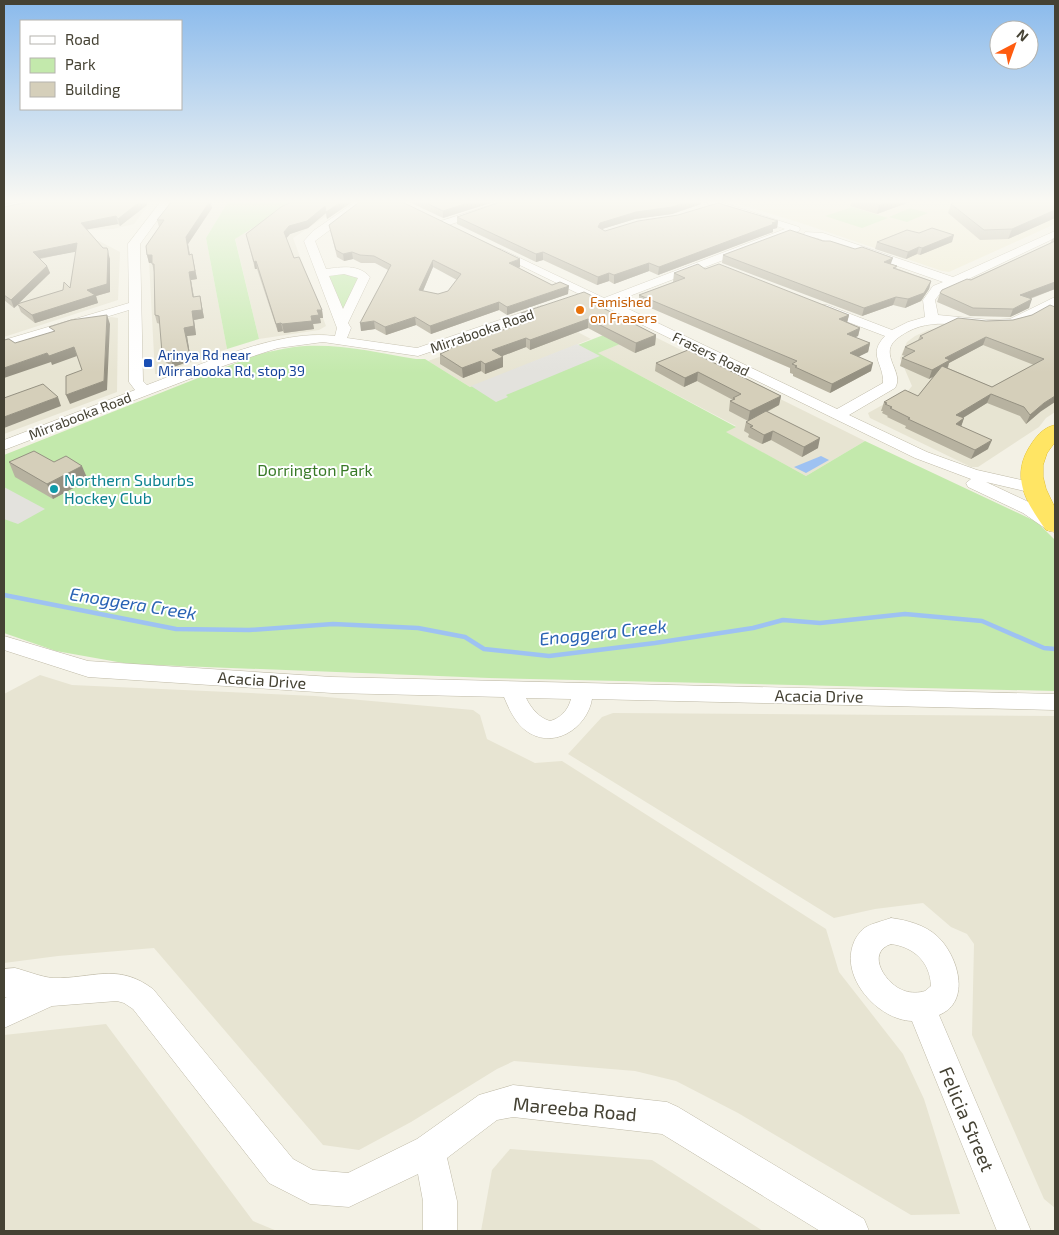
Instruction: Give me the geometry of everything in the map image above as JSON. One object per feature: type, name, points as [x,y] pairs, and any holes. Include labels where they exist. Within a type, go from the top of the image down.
[{"type":"highway","points":[[1055,432],[1039,447],[1033,461],[1055,526]]},
{"type":"street","points":[[134,258],[136,382],[144,391]]},
{"type":"street","points":[[316,258],[342,323],[344,332],[340,340]]},
{"type":"street","name":"Frasers Road","points":[[512,258],[960,474],[997,490],[1045,493]]},
{"type":"street","points":[[634,292],[654,281],[717,258]]},
{"type":"street","points":[[885,258],[953,281]]},
{"type":"street","points":[[932,318],[929,300],[937,289],[1004,258]]},
{"type":"street","points":[[604,302],[723,268]]},
{"type":"street","points":[[321,272],[351,272],[361,274],[364,277],[342,323]]},
{"type":"street","name":"Mirrabooka Road","points":[[4,445],[221,362],[276,344],[323,338],[418,352],[587,294]]},
{"type":"street","points":[[838,415],[890,385],[892,377],[884,358],[883,348],[887,340],[909,326],[932,318],[1012,323],[1055,302]]},
{"type":"street","points":[[810,303],[894,335]]},
{"type":"street","points":[[4,344],[135,304]]},
{"type":"street","name":"Frasers Road","points":[[960,474],[1000,476],[1017,472],[1033,461]]},
{"type":"street","points":[[960,474],[1033,511],[1055,526]]},
{"type":"street","name":"Acacia Drive","points":[[8,649],[88,669],[332,684],[1055,702]]},
{"type":"street","points":[[513,690],[518,704],[526,717],[537,726],[550,731],[562,727],[574,717],[581,705],[582,691]]},
{"type":"street","name":"Mareeba Road","points":[[4,983],[15,982],[51,992]]},
{"type":"street","name":"Mareeba Road","points":[[4,1013],[51,992],[117,987],[131,990],[143,999],[281,1171],[310,1187],[349,1190],[429,1151],[490,1106],[514,1101],[667,1118],[852,1231]]},
{"type":"street","name":"Felicia Street","points":[[921,1007],[1014,1231]]},
{"type":"street","points":[[429,1151],[437,1181],[441,1209],[440,1231]]},
{"type":"shaded area","points":[[4,258],[120,258],[118,300],[4,337]]},
{"type":"shaded area","points":[[149,258],[210,258],[227,349],[160,374],[155,374]]},
{"type":"shaded area","points":[[240,258],[300,258],[326,326],[319,330],[259,339]]},
{"type":"shaded area","points":[[903,258],[981,258],[949,272]]},
{"type":"shaded area","points":[[1055,316],[1055,412],[1046,418],[1039,427],[978,467],[971,467],[870,418],[868,413],[908,391],[912,386],[900,358],[907,342],[915,336],[938,328]]},
{"type":"shaded area","points":[[111,317],[118,318],[117,392],[4,434],[4,352]]},
{"type":"shaded area","points":[[549,317],[591,339],[470,387],[428,361]]},
{"type":"shaded area","points":[[647,333],[865,441],[806,476],[725,432],[736,426],[597,353]]},
{"type":"shaded area","points":[[577,344],[600,356],[506,395],[508,397],[496,402],[471,386]]},
{"type":"shaded area","points":[[4,487],[45,509],[18,524],[4,519]]},
{"type":"shaded area","points":[[40,675],[72,685],[315,696],[473,710],[480,715],[487,739],[535,763],[562,761],[826,929],[839,972],[903,1054],[924,1099],[960,1214],[911,1215],[738,1113],[676,1081],[635,1071],[514,1061],[497,1069],[411,1122],[359,1150],[323,1145],[154,948],[58,956],[4,963],[4,694]]},
{"type":"shaded area","points":[[613,713],[1055,716],[1055,1208],[1044,1199],[972,1035],[974,944],[967,934],[951,927],[923,903],[875,909],[834,918],[568,754],[602,717]]},
{"type":"shaded area","points":[[106,1024],[253,1221],[277,1231],[4,1231],[4,1035]]},
{"type":"shaded area","points":[[510,1149],[652,1160],[763,1231],[481,1231],[492,1170]]},
{"type":"green space","points":[[210,258],[239,258],[259,339],[227,349]]},
{"type":"green space","points":[[347,273],[358,278],[343,310],[329,276]]},
{"type":"green space","name":"Dorrington Park","points":[[629,325],[647,333],[598,353],[736,427],[726,432],[806,476],[865,441],[1037,522],[1055,540],[1055,691],[489,678],[129,664],[56,651],[4,633],[4,455],[256,355],[293,347],[333,346],[425,359],[470,387]]},
{"type":"water","points":[[821,456],[829,460],[806,473],[794,467]]},
{"type":"building","points":[[4,258],[39,258],[47,266],[11,300],[4,295]]},
{"type":"building","points":[[75,258],[108,258],[107,284],[87,290],[95,295],[32,315],[17,304],[63,290],[64,282],[70,288]]},
{"type":"building","points":[[152,258],[193,258],[195,271],[189,272],[193,297],[200,296],[202,310],[192,311],[194,326],[184,328],[189,352],[171,359],[162,353],[159,316],[155,315],[154,264],[152,264]]},
{"type":"building","points":[[253,258],[299,258],[322,310],[317,310],[319,315],[311,316],[312,321],[276,324],[256,261],[254,262]]},
{"type":"building","points":[[377,258],[517,258],[520,259],[509,263],[552,285],[560,282],[569,286],[507,307],[499,302],[430,326],[415,317],[385,327],[374,321],[360,323],[391,265]],"holes":[[[433,260],[461,274],[448,291],[438,294],[419,290]]]},
{"type":"building","points":[[555,258],[684,258],[659,267],[649,263],[614,275],[609,273],[598,277]]},
{"type":"building","points":[[730,258],[892,258],[884,262],[897,266],[893,268],[931,281],[924,293],[908,299],[896,297],[864,308]]},
{"type":"building","points":[[1019,258],[1055,258],[1055,282],[1020,295],[1032,299],[1013,309],[973,308],[940,293],[942,290],[967,279],[971,280]]},
{"type":"building","points":[[698,264],[705,269],[719,264],[849,315],[839,319],[860,328],[847,334],[870,343],[850,353],[873,363],[832,384],[795,367],[797,366],[792,364],[797,361],[639,295],[685,278],[674,273]]},
{"type":"building","points":[[584,292],[607,303],[599,306],[656,335],[636,343],[588,319],[530,340],[526,338],[492,350],[503,357],[485,364],[481,361],[462,368],[440,354],[448,349],[532,320],[521,313]]},
{"type":"building","points":[[1050,305],[1055,307],[1055,396],[1030,415],[1024,407],[991,394],[956,415],[964,418],[956,424],[992,440],[975,450],[908,419],[910,418],[885,404],[887,403],[884,402],[905,390],[918,396],[942,366],[992,387],[1044,359],[986,337],[945,358],[950,360],[932,370],[902,358],[915,351],[905,347],[923,338],[920,336],[958,318],[986,321],[1013,320],[1032,315]]},
{"type":"building","points":[[107,315],[104,381],[66,395],[66,376],[82,370],[74,347],[49,356],[47,353],[4,368],[4,340],[9,339],[15,343],[55,331],[49,327],[71,320]]},
{"type":"building","points":[[688,350],[781,396],[750,411],[730,401],[741,394],[698,372],[685,378],[656,363]]},
{"type":"building","points":[[43,384],[58,397],[4,417],[4,398]]},
{"type":"building","points":[[766,411],[820,438],[804,447],[773,431],[764,435],[750,427],[753,426],[746,422]]},
{"type":"building","points":[[34,451],[54,462],[66,456],[82,466],[47,484],[9,462]]},
{"type":"waterway","name":"Enoggera Creek","points":[[4,595],[176,629],[249,630],[333,624],[418,628],[465,637],[484,649],[549,656],[655,643],[753,628],[783,620],[820,623],[905,614],[982,621],[1044,648],[1055,649]]},
{"type":"place","name":"Famished on Frasers","points":[[580,310]]},
{"type":"place","name":"Arinya Rd near Mirrabooka Rd, stop 39","points":[[148,363]]},
{"type":"place","name":"Northern Suburbs Hockey Club","points":[[54,489]]}]
